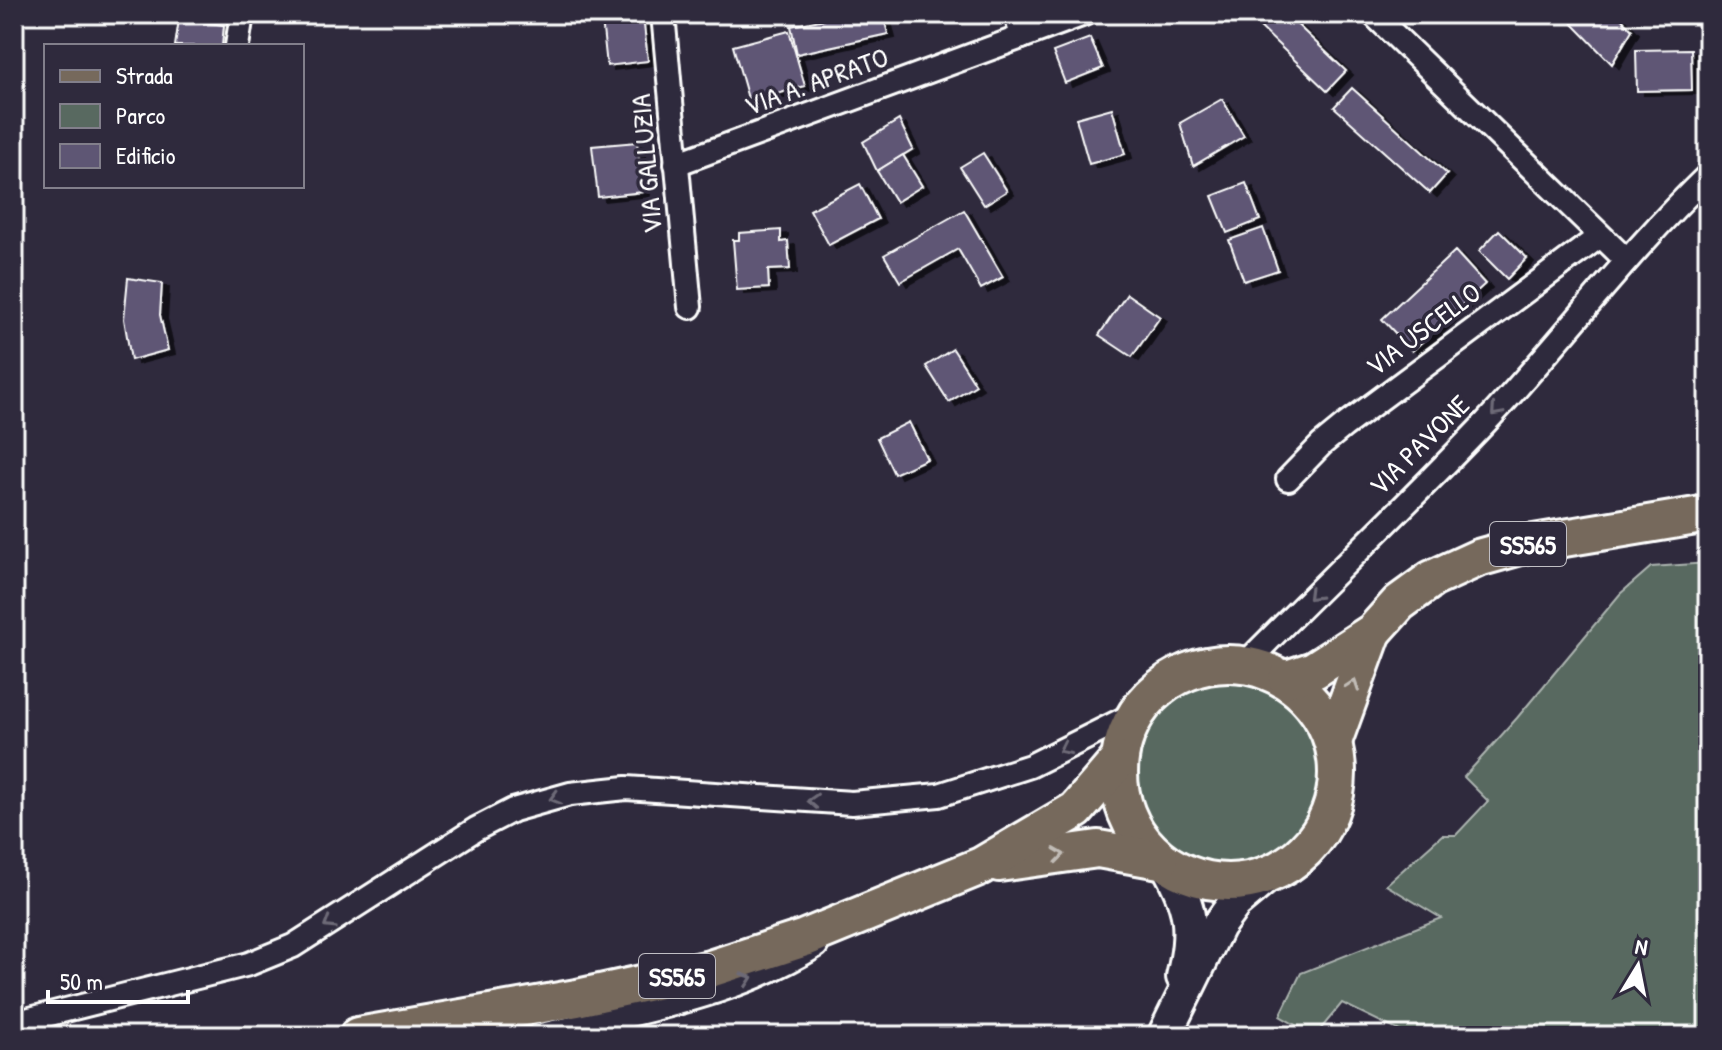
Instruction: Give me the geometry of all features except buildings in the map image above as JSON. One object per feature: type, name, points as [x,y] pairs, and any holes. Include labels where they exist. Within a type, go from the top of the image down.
[{"type":"main road","name":"SS565","points":[[1287,679],[1314,670],[1373,632],[1399,603],[1432,579],[1478,558],[1528,544],[1708,514]]},
{"type":"main road","name":"SS565","points":[[1334,739],[1373,632]]},
{"type":"main road","name":"SS565","points":[[358,1036],[577,998],[710,969],[866,915],[981,866],[1076,810],[1118,761],[1134,714],[1156,690],[1195,667],[1245,664],[1287,679],[1315,703],[1334,739],[1338,791],[1323,830],[1301,856],[1266,877],[1234,883],[1197,879],[1164,862],[1098,849],[981,866]]},
{"type":"main road","name":"SS565","points":[[1118,761],[1122,803],[1136,834],[1164,862]]},
{"type":"main road","points":[[1164,862],[1183,891],[1189,919],[1189,951],[1167,1031]]},
{"type":"main road","points":[[1167,1031],[1218,926],[1235,903],[1266,877]]},
{"type":"street","points":[[237,44],[242,14]]},
{"type":"street","name":"VIA GALLUZIA","points":[[663,14],[690,307]]},
{"type":"street","points":[[1016,14],[1022,37]]},
{"type":"street","name":"VIA A. APRATO","points":[[676,164],[1084,14]]},
{"type":"street","points":[[1373,14],[1626,260]]},
{"type":"street","name":"VIA PAVONE","points":[[1245,664],[1484,424],[1626,260],[1708,175]]},
{"type":"street","name":"VIA USCELLO","points":[[1288,479],[1333,435],[1600,236]]},
{"type":"street","points":[[14,1023],[249,964],[293,946],[476,829],[513,810],[570,794],[626,788],[852,803],[939,795],[1030,766],[1134,714]]},
{"type":"street","points":[[537,1036],[683,1003],[787,964],[866,915]]},
{"type":"green space","points":[[1708,563],[1708,1036],[1410,1036],[1342,1003],[1315,1036],[1280,1016],[1301,973],[1441,918],[1386,885],[1442,835],[1456,835],[1488,801],[1464,777],[1620,594],[1651,567]]},
{"type":"green space","points":[[1228,679],[1264,686],[1294,706],[1314,736],[1321,772],[1314,808],[1294,838],[1264,858],[1228,865],[1192,858],[1162,838],[1142,808],[1135,772],[1142,736],[1162,706],[1192,686]]}]
